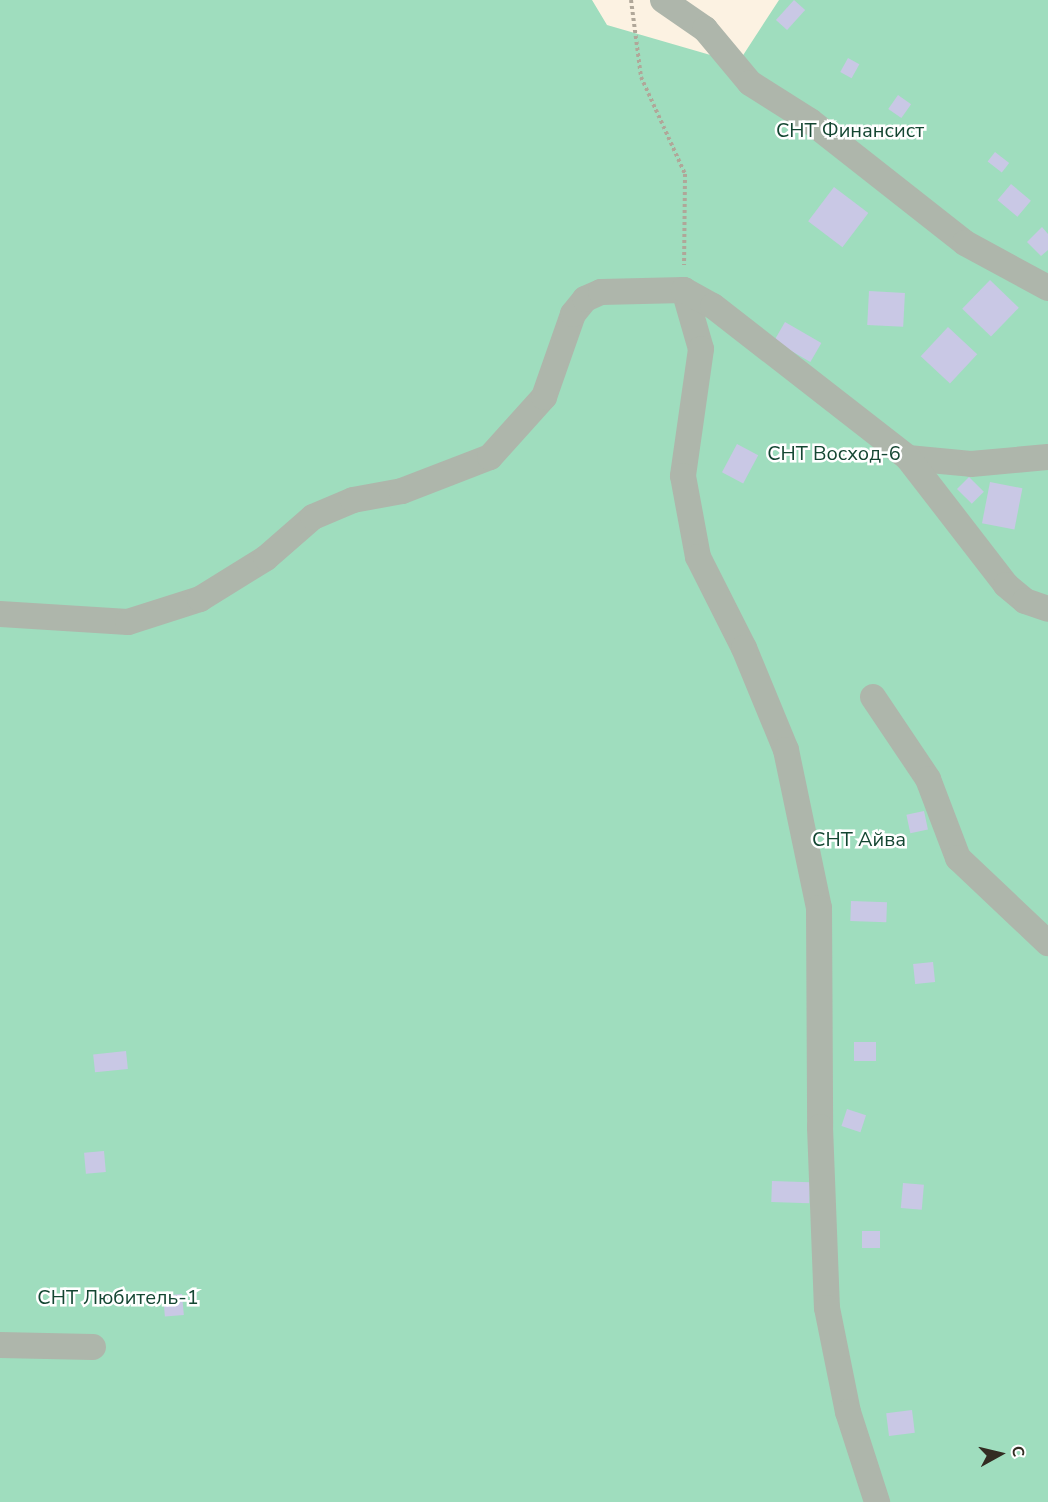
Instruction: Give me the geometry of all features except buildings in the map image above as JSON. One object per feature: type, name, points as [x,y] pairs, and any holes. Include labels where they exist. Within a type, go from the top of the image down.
[{"type":"street","points":[[663,0],[705,29],[750,83],[810,121],[965,243],[1048,288]]},
{"type":"street","points":[[684,290],[700,349],[683,476],[698,557],[744,648],[786,750],[819,908],[820,1127],[827,1308],[848,1412],[877,1502]]},
{"type":"street","points":[[0,614],[128,622],[200,599],[266,558],[313,517],[353,500],[402,490],[490,457],[544,397],[573,314],[585,299],[601,292],[684,290],[713,306],[908,458],[1006,585],[1025,601],[1048,609]]},
{"type":"street","points":[[908,458],[972,464],[1048,457]]},
{"type":"street","points":[[873,697],[928,779],[958,858],[1048,943]]},
{"type":"street","points":[[0,1345],[93,1347]]},
{"type":"path","points":[[631,0],[641,77],[684,174],[684,290]]},
{"type":"green space","points":[[0,0],[592,0],[607,25],[738,63],[779,0],[1048,0],[1048,1502],[0,1502]]},
{"type":"park label","name":"СНТ Финансист","points":[[850,130]]},
{"type":"park label","name":"СНТ Восход-6","points":[[834,453]]},
{"type":"park label","name":"СНТ Айва","points":[[859,839]]},
{"type":"park label","name":"СНТ Любитель-1","points":[[118,1297]]}]
